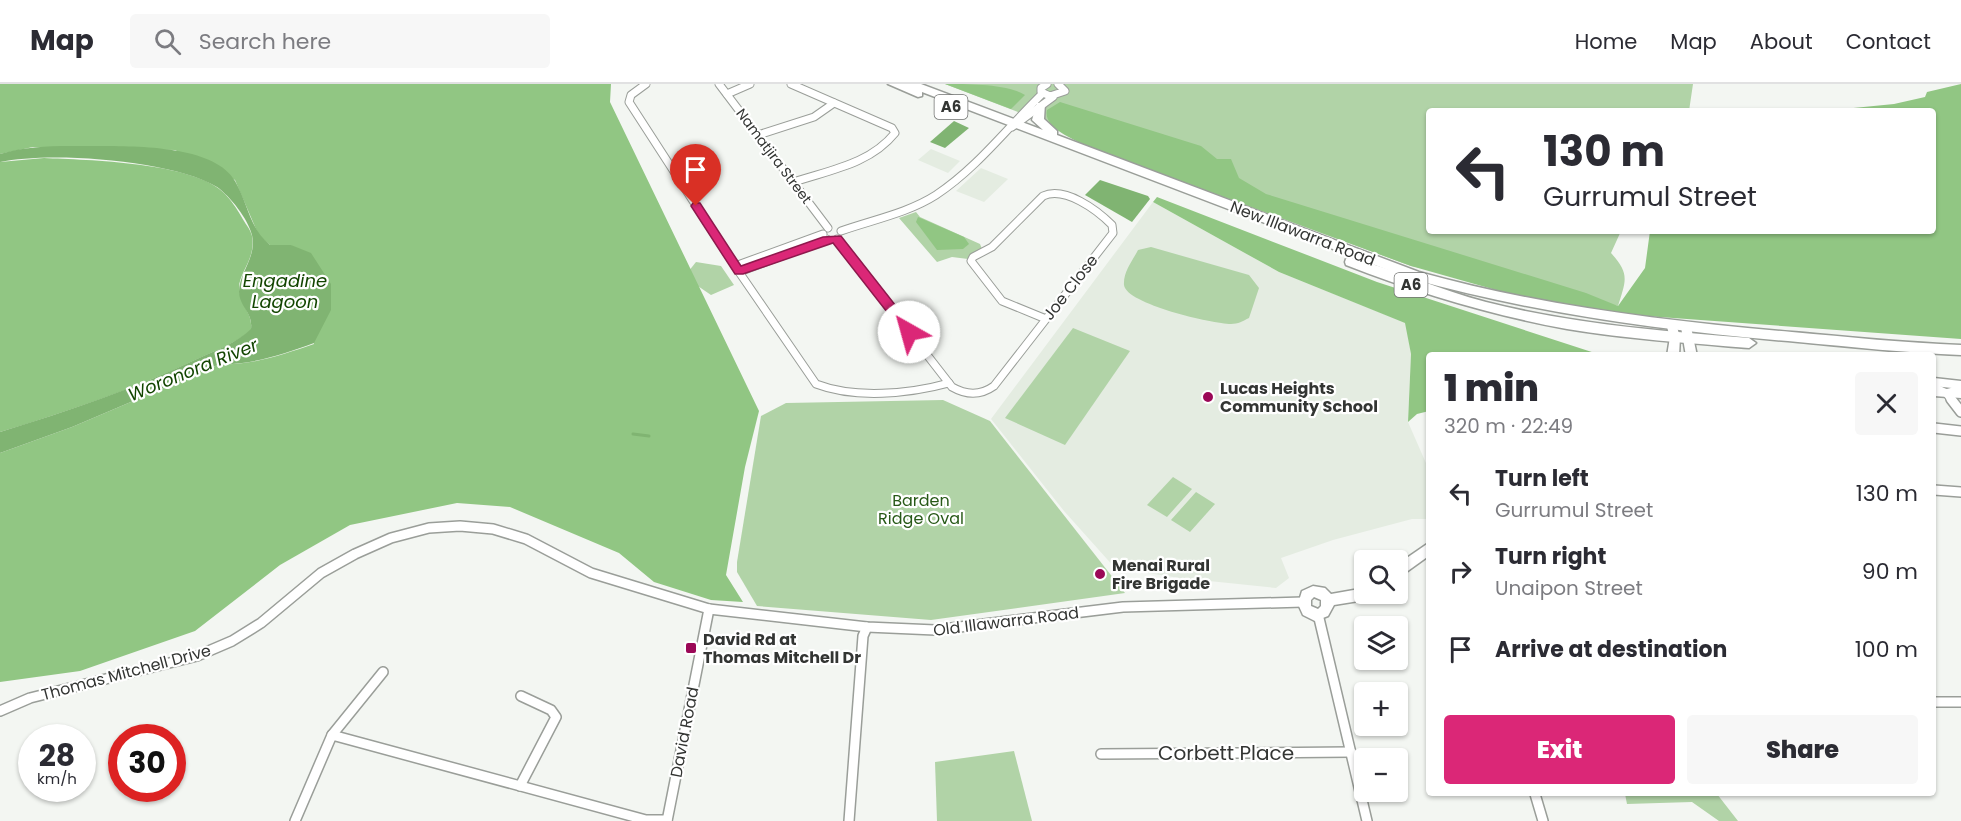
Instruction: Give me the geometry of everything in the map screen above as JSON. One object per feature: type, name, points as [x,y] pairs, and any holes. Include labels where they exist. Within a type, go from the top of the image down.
[{"type":"highway","name":"New Illawarra Road","points":[[893,84],[1072,146],[1436,281],[1535,307],[1673,331],[1866,352]]},
{"type":"highway","name":"New Illawarra Road","points":[[911,84],[1431,291],[1508,312],[1568,324],[1673,331]]},
{"type":"highway","points":[[1042,99],[1038,114],[1039,123],[1072,146]]},
{"type":"highway","name":"New Illawarra Road","points":[[1688,333],[1961,350]]},
{"type":"highway","points":[[1936,358],[1961,360]]},
{"type":"street","points":[[646,84],[631,95],[629,102],[737,269],[816,384],[832,391],[924,390],[949,382],[837,239],[826,234]]},
{"type":"street","name":"Namatjira Street","points":[[719,84],[794,182],[826,234]]},
{"type":"street","points":[[727,94],[750,84]]},
{"type":"street","points":[[791,84],[892,128],[895,134],[881,148],[863,158],[794,182]]},
{"type":"street","points":[[1042,99],[1041,88],[1047,84]]},
{"type":"street","points":[[737,269],[937,194],[1042,99],[1062,94],[1065,91],[1058,84]]},
{"type":"street","points":[[1013,125],[1042,99],[1053,97]]},
{"type":"street","points":[[758,135],[814,117],[834,103]]},
{"type":"street","points":[[1046,319],[1002,301],[974,268],[971,261],[973,256],[992,247],[1043,196],[1051,193]]},
{"type":"street","name":"Joe Close","points":[[949,382],[957,391],[971,394],[985,392],[994,386],[1115,227],[1110,221],[1070,198],[1051,193]]},
{"type":"street","points":[[837,239],[841,236],[840,231]]},
{"type":"street","points":[[1673,331],[1676,352]]},
{"type":"street","points":[[1688,333],[1691,352]]},
{"type":"street","points":[[1936,382],[1961,386]]},
{"type":"street","points":[[1946,393],[1961,386]]},
{"type":"street","points":[[1936,388],[1946,393],[1961,412]]},
{"type":"street","points":[[1936,392],[1961,394]]},
{"type":"street","points":[[1936,428],[1961,431]]},
{"type":"street","points":[[1936,490],[1961,492]]},
{"type":"street","name":"Thomas Mitchell Drive","points":[[0,711],[30,698],[197,656],[223,645],[261,623],[321,573],[391,538],[429,528],[460,526],[493,529],[526,539],[591,573],[708,609]]},
{"type":"street","points":[[1408,564],[1426,550]]},
{"type":"street","points":[[1328,600],[1328,610],[1318,614],[1310,612],[1303,602],[1305,596],[1311,592],[1319,593],[1328,600],[1354,596]]},
{"type":"street","name":"Old Illawarra Road","points":[[708,609],[867,627],[935,630],[1123,607],[1303,602]]},
{"type":"street","name":"David Road","points":[[667,821],[708,609]]},
{"type":"street","points":[[1318,614],[1367,821]]},
{"type":"street","points":[[849,821],[863,636],[867,627]]},
{"type":"street","points":[[295,821],[332,735],[383,672]]},
{"type":"street","points":[[520,786],[556,717],[551,710],[521,696]]},
{"type":"street","points":[[1936,702],[1961,702]]},
{"type":"street","points":[[332,735],[646,820],[667,821]]},
{"type":"street","name":"Corbett Place","points":[[1101,754],[1351,752]]},
{"type":"street","points":[[1536,796],[1543,821]]},
{"type":"shaded area","points":[[0,84],[611,84],[610,102],[759,411],[745,467],[726,575],[743,602],[711,600],[654,582],[619,553],[510,507],[457,503],[350,525],[280,565],[195,631],[80,671],[0,682],[0,453],[72,427],[220,364],[255,361],[314,344],[291,245],[270,245],[259,236],[235,180],[175,150],[33,147],[0,154]]},
{"type":"shaded area","points":[[945,84],[998,87],[1025,95],[1011,109]]},
{"type":"shaded area","points":[[1961,84],[1961,339],[1618,314],[1531,300],[1411,266],[1086,146],[1060,132],[1049,122],[1047,116],[1047,110],[1060,102],[1201,146],[1217,159],[1231,159],[1239,178],[1266,194],[1586,293],[1618,306],[1645,268],[1650,234],[1936,234],[1936,108],[1853,108],[1894,104],[1925,97],[1927,92]]},
{"type":"shaded area","points":[[931,149],[960,161],[948,173],[918,160]]},
{"type":"shaded area","points":[[44,158],[112,162],[166,169],[210,183],[225,194],[238,210],[252,236],[252,252],[239,288],[250,318],[251,330],[224,347],[123,391],[0,432],[0,162]]},
{"type":"shaded area","points":[[981,168],[1008,179],[984,202],[956,191]]},
{"type":"shaded area","points":[[1157,197],[1377,282],[1592,352],[1426,352],[1426,412],[1417,414],[1408,422],[1411,354],[1405,323],[1279,272],[1153,202]]},
{"type":"shaded area","name":"Lucas Heights Community School","points":[[1153,202],[1279,272],[1406,323],[1411,354],[1408,422],[1426,463],[1426,519],[1412,519],[1333,540],[1281,558],[1289,578],[1276,588],[1180,578],[1115,568],[1064,511],[991,419]]},
{"type":"shaded area","points":[[918,217],[964,237],[969,244],[963,249],[937,250],[916,222]]},
{"type":"green space","points":[[945,84],[1693,84],[1689,108],[1426,108],[1426,234],[1620,234],[1611,253],[1621,266],[1625,278],[1618,306],[1411,266],[1086,146],[1049,124]]},
{"type":"green space","points":[[916,212],[920,217],[980,244],[982,249],[968,259],[952,257],[937,262],[899,218]]},
{"type":"green space","points":[[1151,247],[1249,275],[1259,288],[1249,318],[1234,324],[1207,321],[1154,306],[1128,292],[1124,285],[1129,266],[1138,250]]},
{"type":"green space","points":[[696,262],[721,266],[734,285],[711,295],[692,282],[688,272]]},
{"type":"green space","points":[[1073,328],[1130,351],[1065,445],[1005,418]]},
{"type":"green space","name":"Barden Ridge Oval","points":[[943,400],[990,421],[1125,593],[931,620],[757,606],[737,572],[737,562],[761,416],[786,403]]},
{"type":"green space","points":[[1173,477],[1192,489],[1167,517],[1147,505]]},
{"type":"green space","points":[[1196,492],[1215,504],[1190,532],[1171,520]]},
{"type":"green space","points":[[1014,751],[1032,821],[937,821],[935,762]]},
{"type":"green space","points":[[1625,796],[1719,796],[1738,821],[1719,821],[1692,802],[1627,804]]},
{"type":"water","points":[[954,121],[969,128],[945,148],[930,142]]},
{"type":"water","points":[[35,147],[135,147],[184,152],[205,158],[223,168],[235,181],[253,223],[270,245],[291,245],[311,253],[331,284],[331,310],[314,343],[256,361],[220,364],[72,427],[0,453],[0,432],[76,408],[150,380],[226,346],[251,329],[250,318],[239,292],[252,251],[252,235],[243,215],[227,196],[217,187],[197,178],[142,164],[49,157],[0,162],[0,154]]},
{"type":"water","points":[[1100,180],[1148,196],[1150,199],[1132,222],[1085,195]]},
{"type":"waterway","points":[[633,434],[649,436]]},
{"type":"place","name":"Lucas Heights Community School","points":[[1208,397]]},
{"type":"place","name":"Menai Rural Fire Brigade","points":[[1100,574]]},
{"type":"place","name":"David Rd at Thomas Mitchell Dr","points":[[691,648]]},
{"type":"route","points":[[696,206],[739,272],[827,239],[837,239],[909,332]]},
{"type":"water label","name":"Engadine Lagoon","points":[[285,291]]},
{"type":"water label","name":"Woronora River","points":[[193,370]]}]
